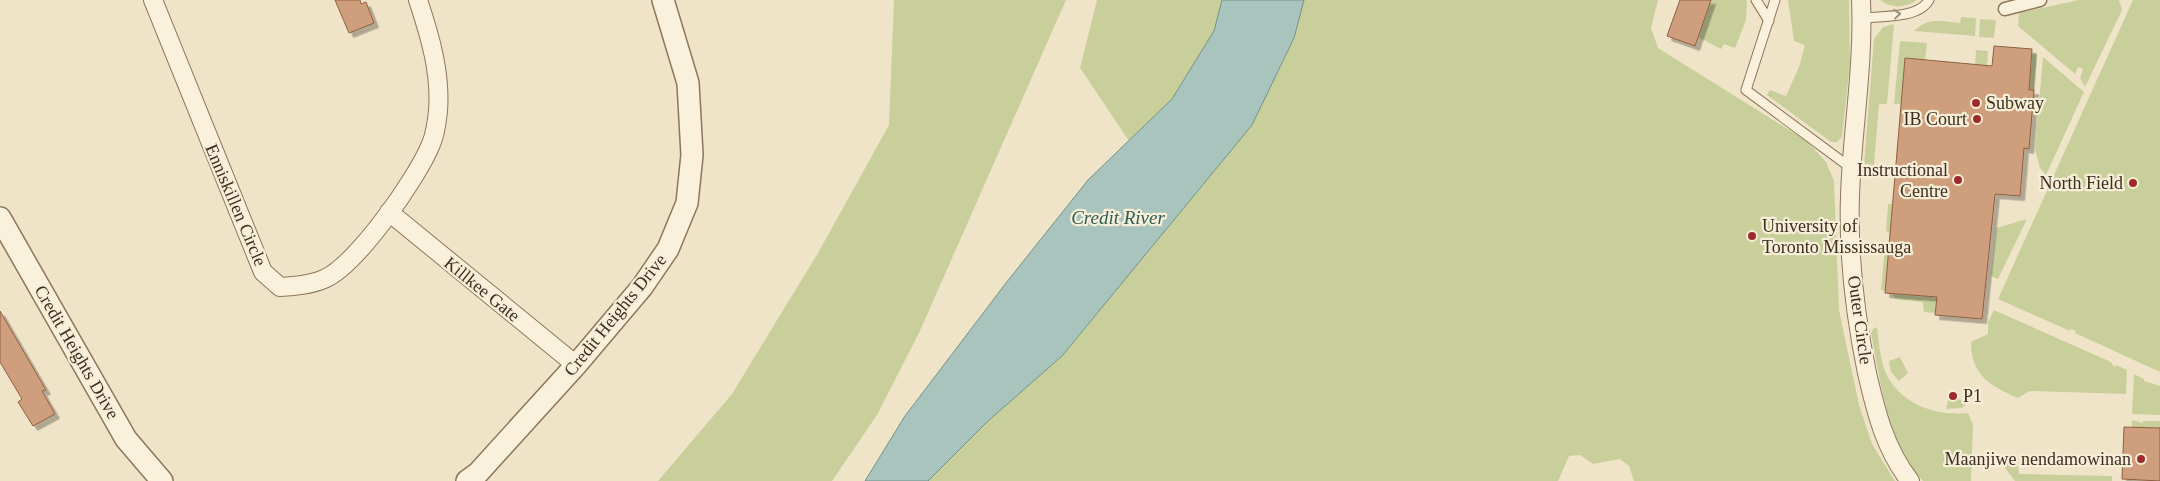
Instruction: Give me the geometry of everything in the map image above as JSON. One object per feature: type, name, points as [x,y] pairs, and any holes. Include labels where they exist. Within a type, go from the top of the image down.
[{"type":"street","name":"Enniskillen Circle","points":[[152,0],[262,272],[280,286],[301,286],[325,279],[351,260],[389,212],[424,160],[432,142],[438,111],[438,78],[434,55],[418,0]]},
{"type":"street","name":"Credit Heights Drive","points":[[468,481],[478,473],[576,365],[652,272],[668,249],[687,203],[692,155],[688,83],[662,0]]},
{"type":"street","name":"Outer Circle","points":[[1861,0],[1861,65],[1852,168],[1850,223],[1853,279],[1862,345],[1882,429],[1890,450],[1910,481]]},
{"type":"street","points":[[2005,9],[2040,0]]},
{"type":"street","name":"Killkee Gate","points":[[389,212],[576,365]]},
{"type":"street","name":"Credit Heights Drive","points":[[0,218],[126,439],[162,481]]},
{"type":"lane","points":[[1756,0],[1769,20]]},
{"type":"lane","points":[[1776,0],[1746,90],[1852,168]]},
{"type":"lane","points":[[1862,18],[1911,13],[1929,0]]},
{"type":"green space","points":[[894,0],[1066,0],[919,333],[877,415],[832,481],[658,481],[732,394],[818,253],[889,125]]},
{"type":"green space","points":[[1097,0],[1222,0],[1214,31],[1172,99],[1129,141],[1080,68]]},
{"type":"green space","points":[[1304,0],[1658,0],[1651,28],[1658,48],[1807,141],[1826,162],[1834,181],[1839,310],[1859,405],[1872,444],[1895,481],[1634,481],[1629,466],[1620,459],[1593,464],[1580,455],[1569,456],[1558,481],[928,481],[988,421],[1062,356],[1252,125],[1294,38]]},
{"type":"green space","points":[[1711,0],[1746,0],[1747,2],[1746,20],[1735,48],[1724,44],[1721,49],[1698,37]]},
{"type":"green space","points":[[1788,0],[1849,0],[1850,64],[1842,137],[1837,142],[1831,142],[1767,95],[1770,90],[1786,96],[1799,67],[1805,45],[1794,41]]},
{"type":"green space","points":[[1880,0],[1917,0],[1908,5],[1894,6]]},
{"type":"green space","points":[[2079,0],[2119,0],[2122,10],[2085,87],[2080,78],[2083,69],[2078,67],[2075,74],[2018,26],[2019,13]]},
{"type":"green space","points":[[2133,0],[2160,0],[2160,372],[2075,333],[2076,331],[2071,329],[2070,331],[1998,299]]},
{"type":"green space","points":[[1961,17],[1976,18],[1975,36],[1914,31],[1924,24],[1935,21],[1960,23]]},
{"type":"green space","points":[[1980,19],[1996,20],[1994,38],[1979,37]]},
{"type":"green space","points":[[1894,24],[1887,104],[1879,104],[1874,165],[1864,164],[1874,39],[1883,27]]},
{"type":"green space","points":[[1900,41],[1927,43],[1925,60],[1905,58],[1901,104],[1894,104]]},
{"type":"green space","points":[[1976,50],[1988,51],[1987,67],[1975,66]]},
{"type":"green space","points":[[2032,54],[2037,55],[2034,90],[2029,90]]},
{"type":"green space","points":[[2043,57],[2084,92],[2046,175],[2040,168],[2035,149]]},
{"type":"green space","points":[[1888,204],[1893,204],[1890,233],[1886,231]]},
{"type":"green space","points":[[2027,219],[1998,279],[1991,276],[1996,228]]},
{"type":"green space","points":[[1885,245],[1889,245],[1885,291],[1881,290]]},
{"type":"green space","points":[[1892,293],[1937,297],[1935,313],[1924,312],[1923,302],[1895,299]]},
{"type":"green space","points":[[1994,310],[2111,362],[2114,367],[2116,365],[2127,370],[2126,394],[2030,391],[2018,398],[1991,384],[1978,371],[1974,363],[1971,342],[1988,334],[1988,322]]},
{"type":"green space","points":[[1877,327],[1884,368],[1893,384],[1901,393],[1910,401],[1932,410],[1944,413],[1968,413],[1973,425],[1971,481],[1923,481],[1911,465],[1893,430],[1882,392],[1871,333]]},
{"type":"green space","points":[[1900,357],[1908,373],[1899,381],[1891,372],[1889,361]]},
{"type":"green space","points":[[2134,374],[2144,379],[2144,381],[2160,386],[2160,415],[2132,414]]},
{"type":"green space","points":[[1952,396],[1967,403],[1962,408],[1946,409],[1949,397]]},
{"type":"green space","points":[[2132,420],[2143,423],[2143,421],[2160,421],[2160,428],[2132,427]]},
{"type":"green space","points":[[2006,460],[2017,460],[2019,474],[2112,476],[2112,481],[2015,481],[2002,464]]},
{"type":"water","name":"Credit River","points":[[1222,0],[1304,0],[1294,38],[1252,125],[1062,356],[988,421],[928,481],[865,481],[905,416],[1006,283],[1088,180],[1172,99],[1214,31]]},
{"type":"building","points":[[335,0],[360,0],[361,4],[366,2],[374,23],[349,33]]},
{"type":"building","points":[[1680,0],[1711,0],[1695,46],[1667,36]]},
{"type":"building","name":"Instructional Centre","points":[[1994,46],[2032,49],[2029,90],[2034,90],[2029,149],[2024,148],[2020,196],[1995,194],[1982,319],[1935,315],[1937,297],[1885,293],[1905,58],[1992,66]]},
{"type":"building","points":[[0,311],[46,390],[42,391],[55,414],[33,426],[18,402],[22,399],[0,362]]},
{"type":"building","name":"Maanjiwe nendamowinan","points":[[2124,427],[2160,428],[2160,481],[2122,479]]},
{"type":"place","name":"Subway","points":[[1976,103]]},
{"type":"place","name":"IB Court","points":[[1977,119]]},
{"type":"place","name":"Instructional Centre","points":[[1958,180]]},
{"type":"place","name":"North Field","points":[[2133,183]]},
{"type":"place","name":"University of Toronto Mississauga","points":[[1752,236]]},
{"type":"place","name":"P1","points":[[1953,396]]},
{"type":"place","name":"Maanjiwe nendamowinan","points":[[2141,459]]}]
